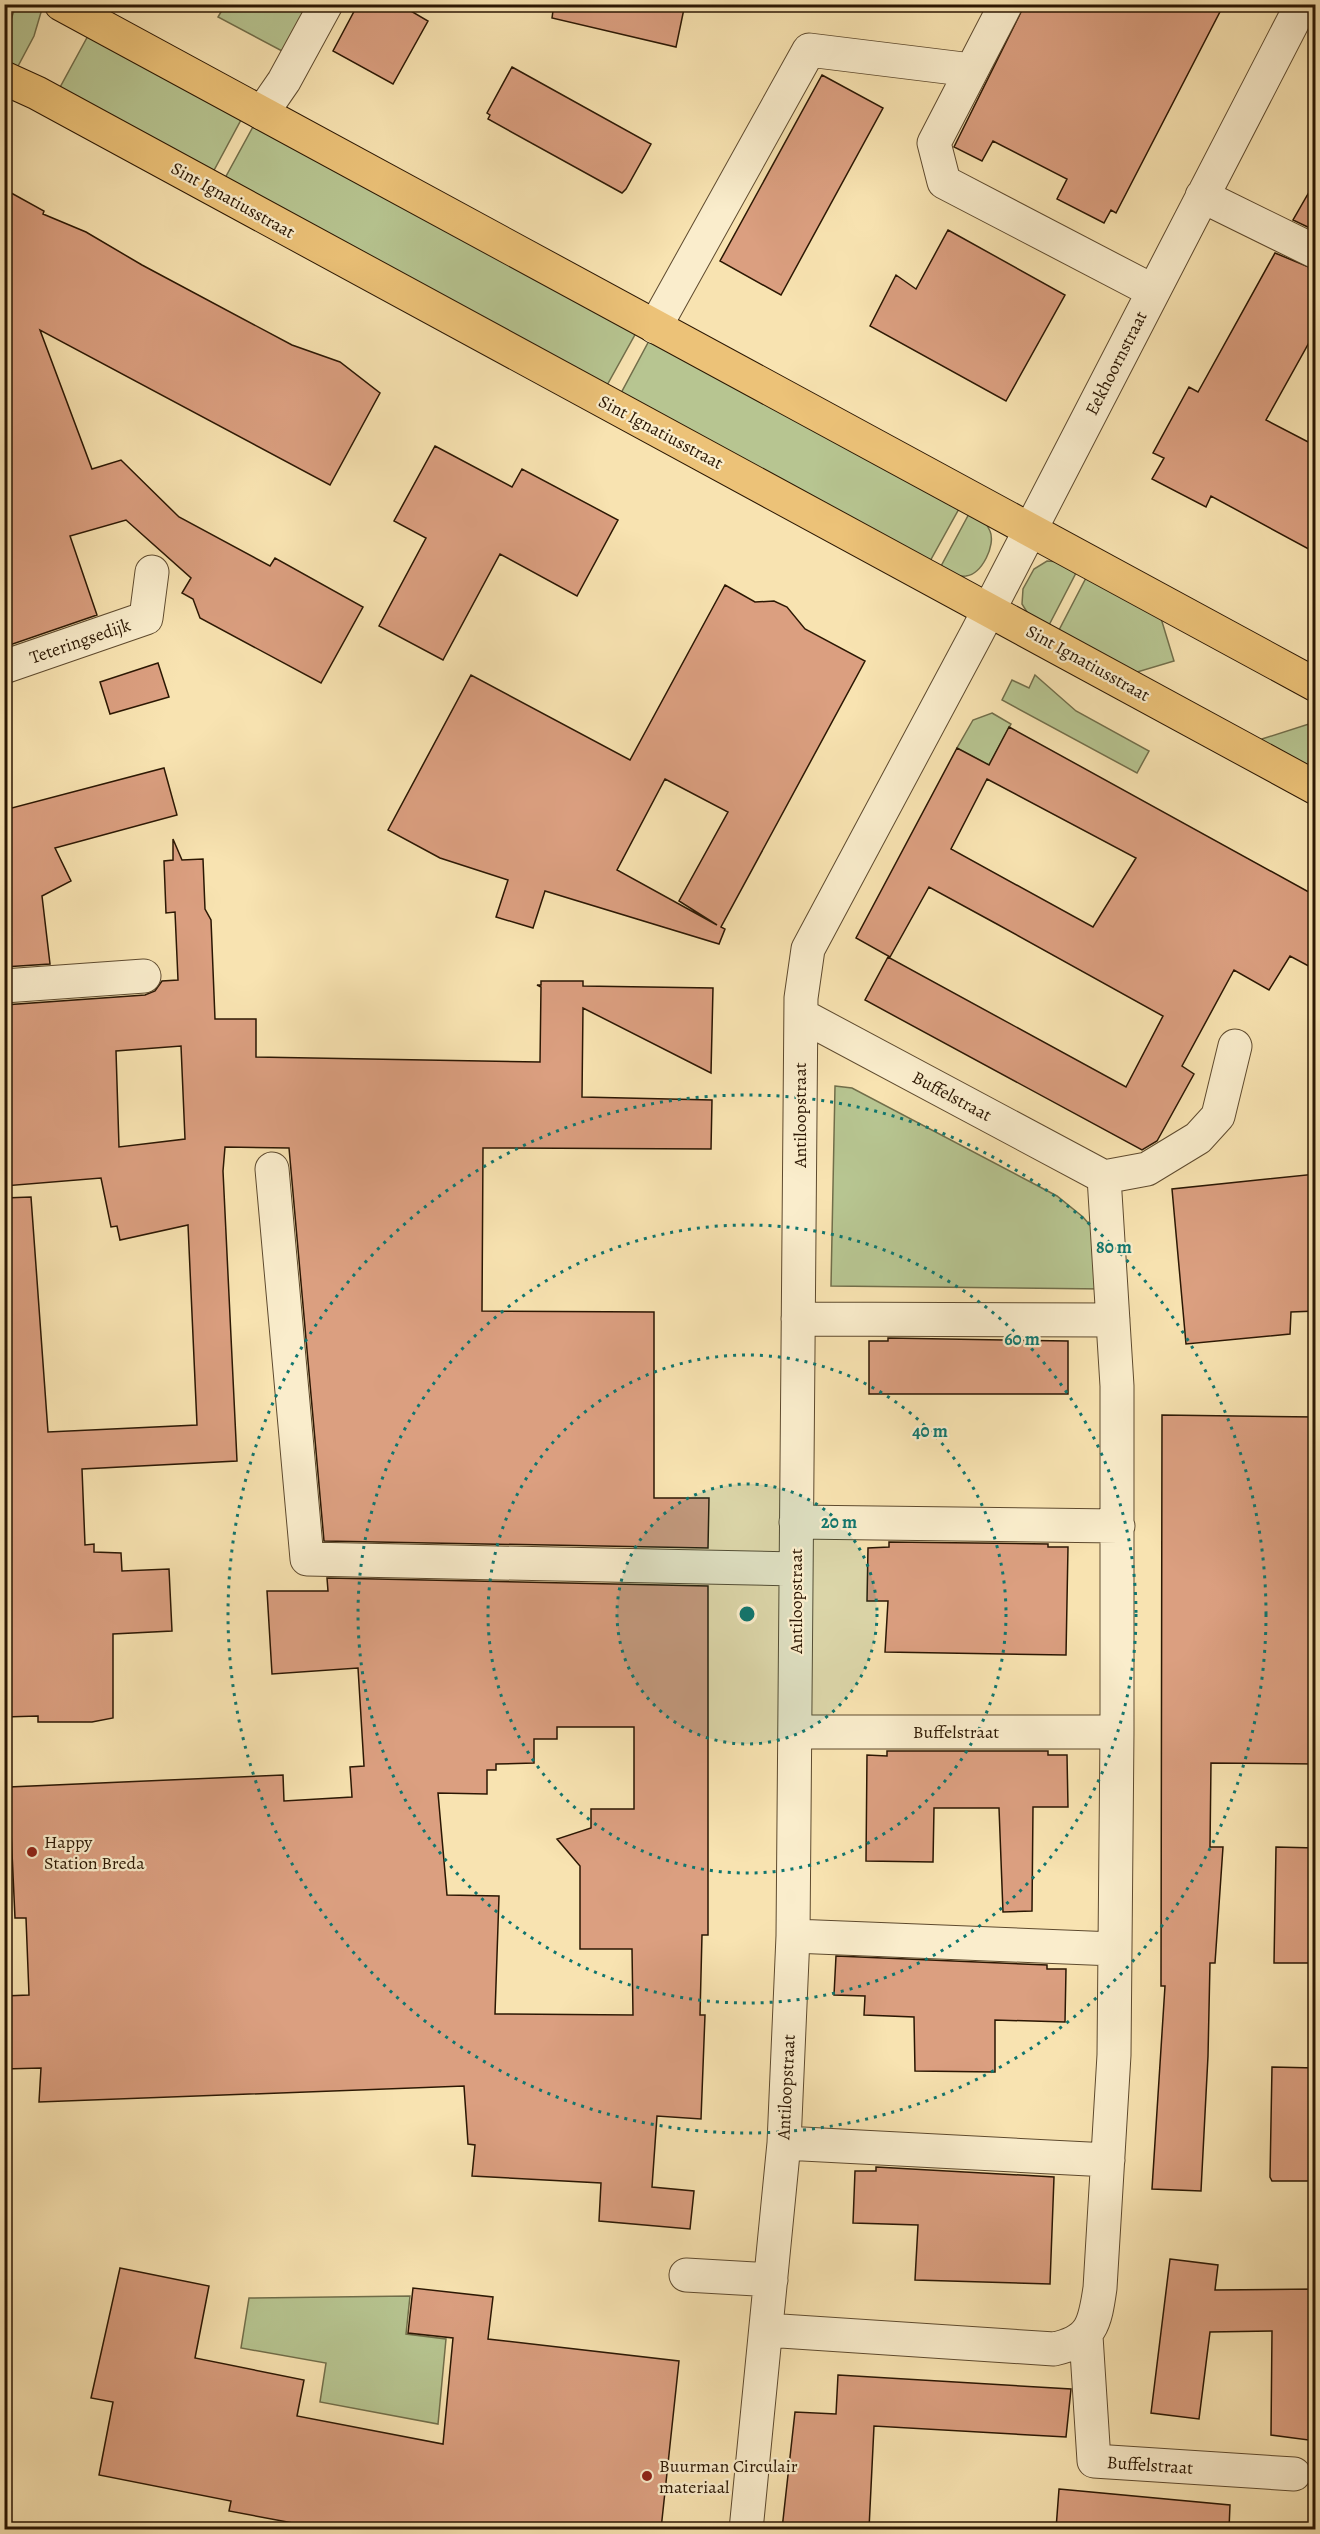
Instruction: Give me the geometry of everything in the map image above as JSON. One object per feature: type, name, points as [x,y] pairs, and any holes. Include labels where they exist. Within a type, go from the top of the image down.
[{"type":"main road","points":[[61,4],[1316,685]]},
{"type":"main road","name":"Sint Ignatiusstraat","points":[[4,78],[37,93],[1316,788]]},
{"type":"street","points":[[262,113],[284,81],[326,4]]},
{"type":"street","points":[[1006,4],[934,144],[944,182],[1153,291]]},
{"type":"street","name":"Eekhoornstraat","points":[[989,609],[1302,4]]},
{"type":"street","points":[[655,327],[808,50],[971,70]]},
{"type":"street","points":[[1202,196],[1316,252]]},
{"type":"street","name":"Teteringsedijk","points":[[4,667],[146,618],[152,572]]},
{"type":"street","name":"Antiloopstraat","points":[[746,2529],[784,2143],[794,1936],[802,981],[808,949],[989,609]]},
{"type":"street","points":[[4,986],[144,976]]},
{"type":"street","name":"Buffelstraat","points":[[801,1015],[1104,1177],[1117,1386],[1117,1732],[1114,2055],[1100,2288],[1097,2313],[1086,2336],[1094,2461],[1294,2474]]},
{"type":"street","points":[[1104,1177],[1147,1169],[1198,1138],[1218,1116],[1235,1046]]},
{"type":"street","points":[[272,1169],[307,1559],[796,1569]]},
{"type":"street","points":[[798,1319],[1113,1320]]},
{"type":"street","points":[[796,1522],[1118,1526]]},
{"type":"street","name":"Buffelstraat","points":[[795,1732],[1117,1732]]},
{"type":"street","points":[[794,1936],[1114,1949]]},
{"type":"street","points":[[784,2143],[1108,2160]]},
{"type":"street","points":[[686,2275],[771,2280]]},
{"type":"street","points":[[766,2330],[1054,2349],[1070,2345],[1086,2336]]},
{"type":"green space","points":[[16,5],[33,5],[42,9],[34,36],[17,68],[5,61],[5,37]]},
{"type":"green space","points":[[225,5],[308,5],[282,51],[218,17]]},
{"type":"green space","points":[[89,34],[242,118],[212,174],[58,91]]},
{"type":"green space","points":[[254,125],[637,331],[606,387],[224,180]]},
{"type":"green space","points":[[650,339],[960,507],[929,563],[620,395]]},
{"type":"green space","points":[[970,512],[990,531],[991,544],[986,558],[977,570],[966,576],[955,575],[940,568]]},
{"type":"green space","points":[[1047,561],[1061,562],[1077,571],[1048,627],[1030,617],[1022,604],[1023,589],[1034,569]]},
{"type":"green space","points":[[1087,576],[1160,615],[1174,661],[1134,673],[1058,632]]},
{"type":"green space","points":[[1035,675],[1076,711],[1149,751],[1137,773],[1002,700],[1012,680],[1029,688]]},
{"type":"green space","points":[[992,713],[1011,724],[989,765],[957,748],[973,720]]},
{"type":"green space","points":[[1315,722],[1315,773],[1259,742],[1262,739]]},
{"type":"green space","points":[[835,1086],[852,1088],[1057,1196],[1083,1217],[1102,1239],[1105,1289],[831,1286]]},
{"type":"green space","points":[[410,2296],[406,2334],[446,2339],[438,2424],[320,2402],[326,2363],[241,2348],[249,2298]]},
{"type":"building","points":[[358,4],[399,4],[428,21],[393,84],[333,51]]},
{"type":"building","points":[[554,4],[685,4],[676,47],[552,18]]},
{"type":"building","points":[[1025,4],[1224,4],[1116,213],[1111,210],[1104,223],[1057,199],[1067,179],[993,141],[982,161],[954,147]]},
{"type":"building","points":[[512,67],[651,144],[622,193],[488,119],[490,115],[487,113]]},
{"type":"building","points":[[822,75],[883,108],[781,295],[720,261]]},
{"type":"building","points":[[1316,180],[1316,231],[1293,220]]},
{"type":"building","points":[[4,189],[44,211],[43,214],[86,232],[142,265],[292,345],[340,362],[380,393],[330,485],[40,330],[92,469],[121,460],[179,517],[270,566],[275,558],[363,607],[321,683],[200,618],[193,599],[182,593],[191,578],[126,520],[70,536],[97,615],[4,647]]},
{"type":"building","points":[[948,230],[1065,295],[1006,401],[870,326],[896,275],[916,289]]},
{"type":"building","points":[[1275,253],[1316,270],[1316,330],[1266,420],[1316,446],[1316,553],[1211,496],[1206,507],[1152,479],[1164,458],[1153,453],[1189,387],[1198,392]]},
{"type":"building","points":[[435,446],[512,487],[522,469],[618,520],[577,596],[500,554],[443,660],[379,626],[426,538],[394,521]]},
{"type":"building","points":[[725,585],[755,602],[774,601],[787,607],[805,629],[865,661],[721,927],[725,929],[719,944],[545,891],[533,928],[496,917],[508,880],[440,858],[388,830],[471,675],[630,760]],"holes":[[[665,779],[728,812],[679,901],[717,925],[617,870]]]},
{"type":"building","points":[[158,663],[169,697],[110,714],[100,682]]},
{"type":"building","points":[[1009,727],[1316,896],[1316,970],[1290,956],[1269,990],[1234,970],[1182,1066],[1194,1074],[1157,1141],[1142,1150],[865,1000],[888,957],[1126,1087],[1163,1016],[995,923],[929,887],[890,957],[856,938],[957,748],[989,765]],"holes":[[[987,779],[1136,858],[1093,927],[951,849]]]},
{"type":"building","points":[[164,768],[177,815],[55,848],[71,881],[42,896],[50,964],[4,967],[4,810]]},
{"type":"building","points":[[173,839],[182,860],[203,859],[205,909],[211,920],[215,1019],[256,1019],[256,1057],[540,1062],[541,987],[537,985],[541,985],[541,981],[583,981],[583,986],[713,988],[711,1073],[583,1008],[582,1097],[712,1100],[711,1149],[483,1148],[482,1311],[654,1312],[654,1498],[709,1498],[708,1548],[324,1541],[289,1148],[225,1147],[223,1171],[237,1461],[82,1469],[85,1545],[94,1544],[94,1552],[121,1553],[122,1571],[169,1569],[172,1631],[113,1634],[113,1718],[92,1722],[38,1722],[38,1716],[4,1717],[4,1198],[31,1197],[48,1432],[197,1425],[188,1225],[120,1240],[117,1226],[111,1227],[101,1178],[4,1186],[4,1005],[145,995],[155,991],[162,981],[178,980],[175,912],[166,913],[164,861],[173,860]],"holes":[[[181,1046],[185,1139],[119,1147],[116,1051]]]},
{"type":"building","points":[[1316,1174],[1316,1311],[1291,1312],[1290,1334],[1186,1344],[1172,1189]]},
{"type":"building","points":[[888,1338],[1068,1341],[1068,1394],[869,1394],[869,1341],[888,1341]]},
{"type":"building","points":[[1162,1415],[1316,1417],[1316,1764],[1211,1763],[1210,1847],[1223,1847],[1215,1963],[1210,1963],[1201,2191],[1152,2189],[1165,1986],[1161,1986]]},
{"type":"building","points":[[889,1542],[1048,1544],[1048,1547],[1068,1547],[1066,1655],[885,1652],[888,1601],[867,1601],[868,1548],[889,1547]]},
{"type":"building","points":[[327,1578],[708,1586],[708,1935],[702,1935],[700,2015],[705,2015],[701,2119],[657,2116],[652,2187],[694,2191],[690,2229],[599,2221],[601,2183],[472,2176],[475,2145],[468,2144],[464,2086],[39,2102],[41,2068],[4,2069],[4,1996],[29,1995],[26,1918],[15,1918],[9,1787],[283,1775],[284,1801],[352,1797],[350,1767],[364,1766],[358,1668],[272,1674],[267,1591],[328,1591]],"holes":[[[557,1727],[634,1727],[634,1809],[591,1809],[591,1828],[557,1839],[580,1866],[580,1949],[632,1949],[633,2015],[495,2014],[499,1896],[447,1895],[438,1793],[487,1794],[487,1770],[496,1770],[496,1764],[534,1763],[534,1739],[557,1739]]]},
{"type":"building","points":[[887,1751],[1048,1751],[1048,1755],[1067,1755],[1068,1807],[1033,1807],[1032,1911],[1003,1912],[999,1808],[934,1808],[933,1862],[866,1861],[867,1755],[887,1756]]},
{"type":"building","points":[[1276,1847],[1316,1848],[1316,1963],[1274,1963]]},
{"type":"building","points":[[836,1956],[1047,1965],[1047,1969],[1066,1969],[1065,2022],[995,2020],[995,2072],[915,2071],[914,2017],[864,2015],[865,1996],[834,1995]]},
{"type":"building","points":[[1272,2067],[1316,2068],[1316,2181],[1272,2181],[1270,2177]]},
{"type":"building","points":[[876,2167],[1054,2177],[1050,2284],[915,2280],[918,2225],[853,2223],[855,2171],[876,2171]]},
{"type":"building","points":[[1170,2259],[1218,2265],[1215,2290],[1316,2289],[1316,2441],[1271,2435],[1272,2331],[1210,2332],[1199,2419],[1151,2413]]},
{"type":"building","points":[[120,2268],[209,2286],[195,2358],[304,2380],[297,2416],[443,2444],[453,2338],[408,2333],[413,2288],[493,2297],[488,2339],[679,2361],[661,2529],[325,2529],[229,2511],[231,2501],[99,2475],[113,2402],[91,2398]]},
{"type":"building","points":[[838,2375],[1071,2389],[1066,2437],[874,2426],[869,2529],[782,2529],[795,2412],[836,2414]]},
{"type":"building","points":[[1059,2489],[1230,2505],[1229,2529],[1056,2529]]},
{"type":"place","name":"Happy Station Breda","points":[[32,1852]]},
{"type":"place","name":"Buurman Circulair materiaal","points":[[647,2476]]}]
